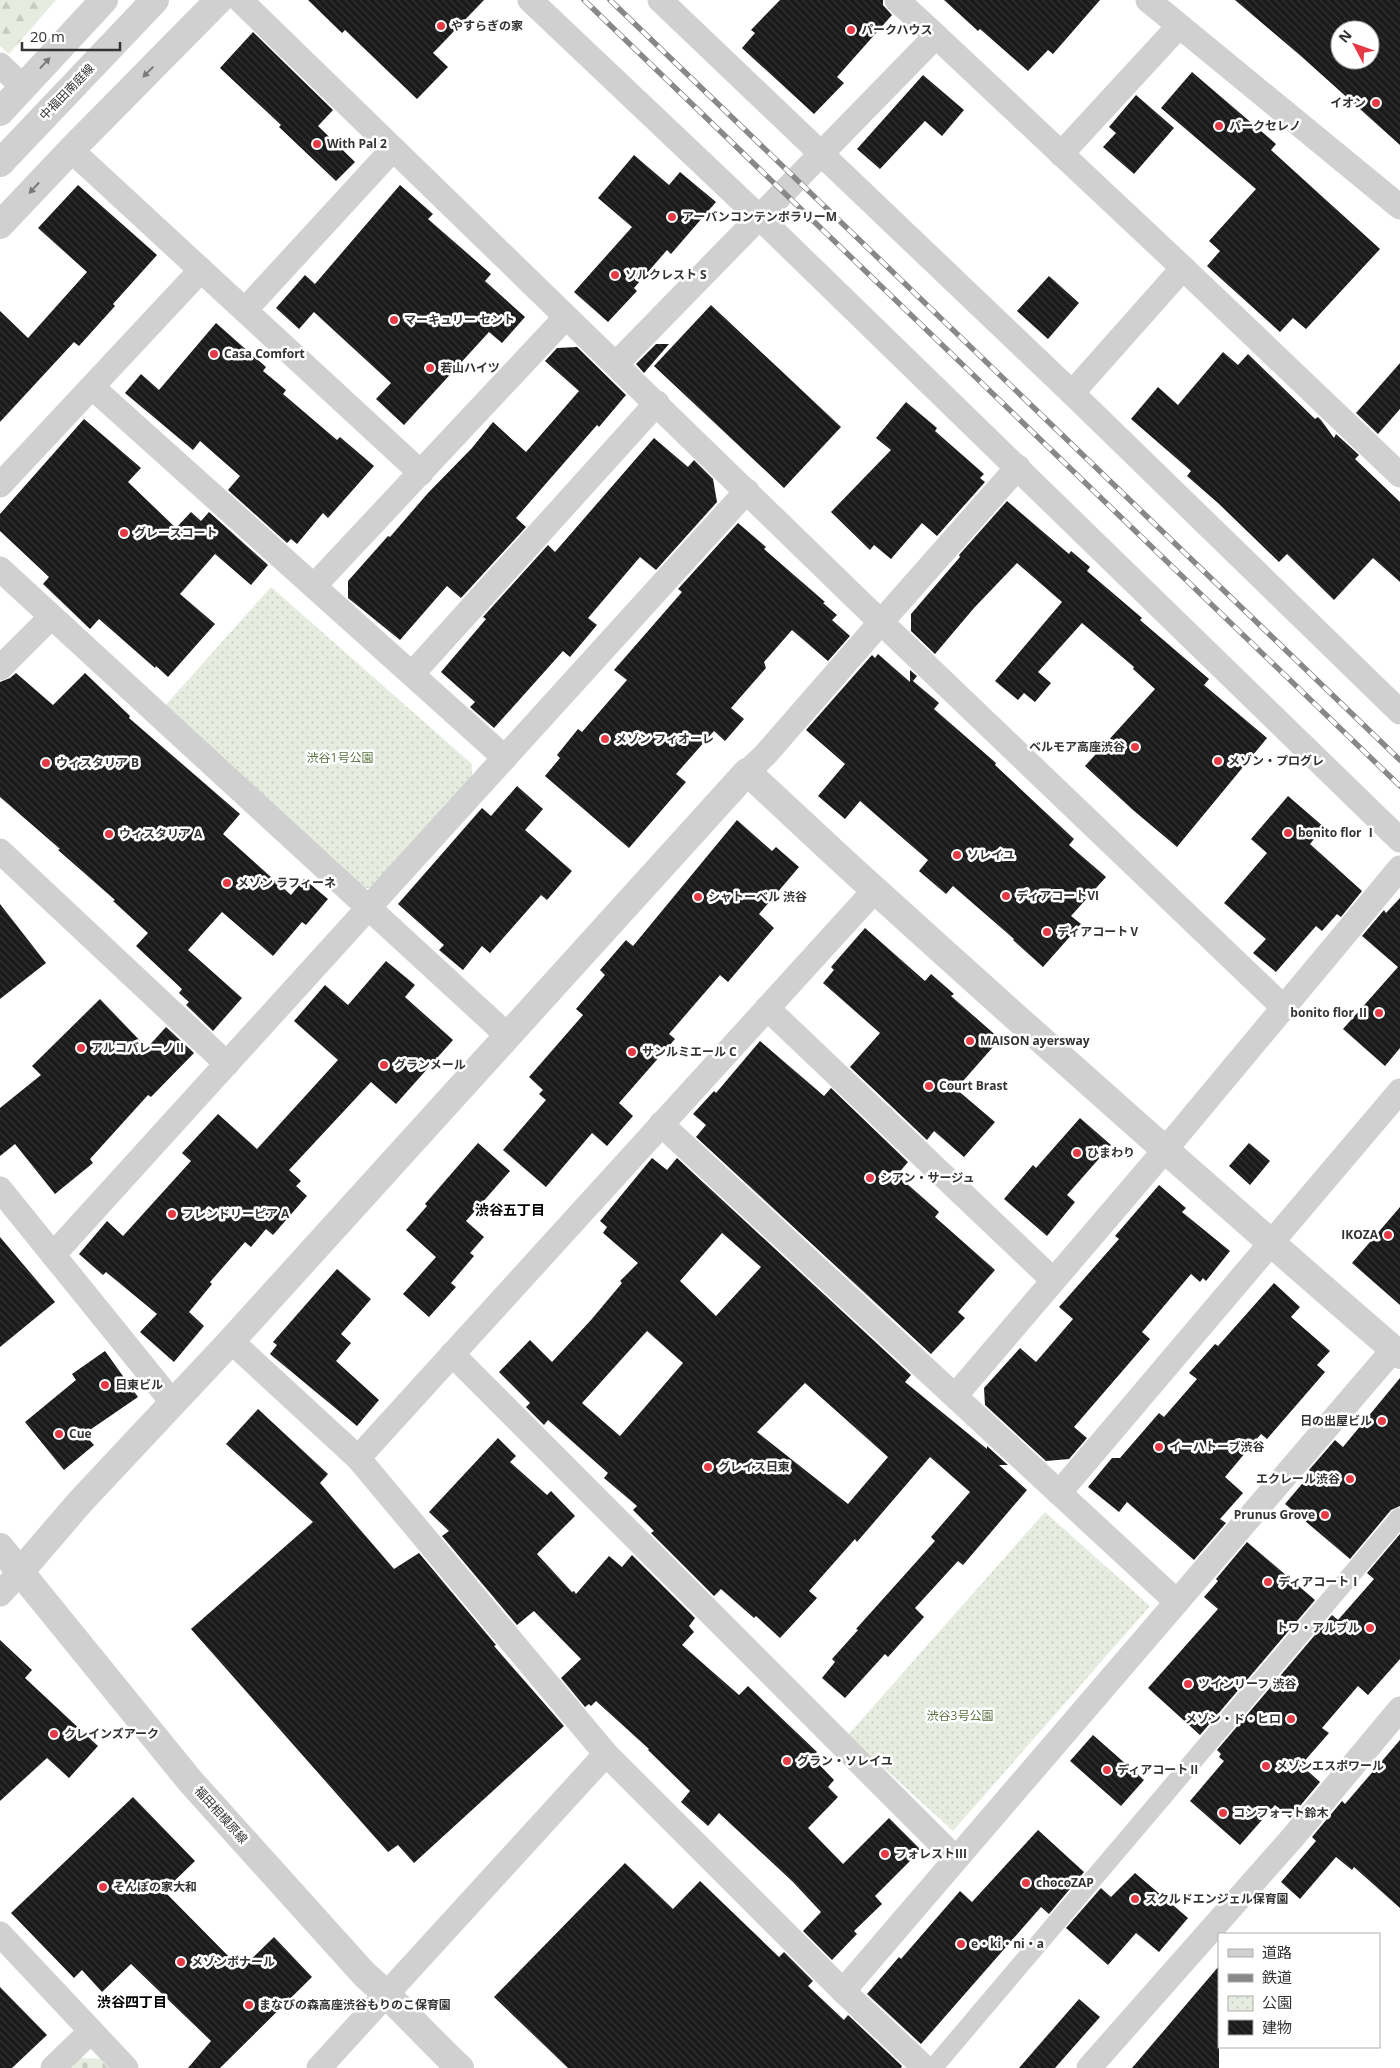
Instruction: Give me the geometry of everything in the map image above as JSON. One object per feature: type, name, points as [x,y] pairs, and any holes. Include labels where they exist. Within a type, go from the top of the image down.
[{"type":"street","points":[[0,112],[104,0]]},
{"type":"street","name":"中福田南庭線","points":[[0,163],[154,0]]},
{"type":"street","points":[[0,225],[219,0]]},
{"type":"street","points":[[240,0],[880,622],[1284,1008]]},
{"type":"street","points":[[530,0],[759,217],[1018,467],[1400,840]]},
{"type":"street","points":[[660,0],[1072,393],[1400,712]]},
{"type":"street","points":[[897,0],[1183,268],[1400,475]]},
{"type":"street","points":[[1148,0],[1400,207]]},
{"type":"street","points":[[1061,154],[1179,26]]},
{"type":"street","points":[[616,364],[936,36]]},
{"type":"street","points":[[0,65],[23,87]]},
{"type":"street","points":[[245,310],[393,149]]},
{"type":"street","points":[[71,150],[420,473]]},
{"type":"street","points":[[1072,393],[1183,268]]},
{"type":"street","points":[[0,485],[201,270]]},
{"type":"street","points":[[314,586],[566,317]]},
{"type":"street","points":[[92,387],[505,758]]},
{"type":"street","points":[[412,674],[657,404]]},
{"type":"street","points":[[0,1594],[80,1502],[230,1341],[746,772],[766,755],[880,622],[1018,467]]},
{"type":"street","points":[[54,1255],[747,491]]},
{"type":"street","points":[[0,570],[507,1035]]},
{"type":"street","points":[[0,668],[51,617]]},
{"type":"street","points":[[746,772],[1270,1244],[1397,1352],[1177,1602],[843,1991]]},
{"type":"street","points":[[0,851],[227,1064]]},
{"type":"street","points":[[955,1396],[1165,1150],[1400,868]]},
{"type":"street","points":[[358,1458],[875,890]]},
{"type":"street","points":[[767,1008],[1054,1280]]},
{"type":"street","points":[[1059,1493],[1400,1091]]},
{"type":"street","points":[[661,1124],[1177,1602]]},
{"type":"street","points":[[0,1189],[173,1403]]},
{"type":"street","points":[[230,1341],[358,1458],[606,1754],[843,1991],[924,2068]]},
{"type":"street","points":[[452,1354],[956,1859]]},
{"type":"street","points":[[933,2068],[1400,1517]]},
{"type":"street","name":"福田相模原線","points":[[0,1547],[191,1782],[365,1975],[388,1994],[436,2046],[460,2068]]},
{"type":"street","points":[[1089,2068],[1294,1836],[1400,1709]]},
{"type":"street","points":[[319,2068],[606,1754]]},
{"type":"street","points":[[0,1934],[126,2068]]},
{"type":"street","points":[[53,2068],[91,2031]]},
{"type":"green space","points":[[0,0],[56,0],[9,54],[0,46]]},
{"type":"green space","name":"渋谷1号公園","points":[[271,587],[472,764],[472,778],[370,888],[359,888],[163,708]]},
{"type":"green space","name":"渋谷3号公園","points":[[1045,1512],[1150,1606],[953,1831],[848,1735]]},
{"type":"green space","points":[[80,2058],[100,2059],[108,2068],[70,2068]]},
{"type":"building","points":[[308,0],[484,0],[433,53],[448,67],[417,99],[345,30],[342,33]]},
{"type":"building","points":[[780,0],[883,0],[883,5],[892,15],[837,77],[844,83],[814,114],[742,48],[755,33],[751,30]]},
{"type":"building","points":[[944,0],[1100,0],[1053,54],[1048,50],[1028,71],[980,29],[978,31]]},
{"type":"building","name":"イオン","points":[[1235,0],[1400,0],[1400,145],[1302,57]]},
{"type":"building","points":[[253,32],[333,110],[318,126],[355,162],[336,181],[279,127],[281,125],[220,68]]},
{"type":"building","points":[[1192,72],[1276,144],[1271,150],[1380,249],[1306,329],[1293,318],[1280,332],[1207,266],[1220,251],[1209,241],[1256,189],[1161,108]]},
{"type":"building","points":[[923,75],[964,110],[942,136],[925,121],[880,169],[857,149]]},
{"type":"building","points":[[1136,95],[1174,128],[1134,174],[1103,147],[1116,133],[1109,127]]},
{"type":"building","points":[[634,155],[669,185],[680,172],[716,202],[671,254],[667,250],[634,288],[637,291],[608,322],[574,292],[632,227],[598,198]]},
{"type":"building","points":[[78,185],[157,255],[113,304],[115,306],[79,346],[74,342],[0,422],[0,311],[28,338],[87,272],[38,228]]},
{"type":"building","points":[[400,185],[433,214],[428,219],[491,274],[485,281],[525,317],[502,343],[489,332],[404,425],[376,399],[391,383],[314,312],[299,329],[276,308],[305,275],[315,284]]},
{"type":"building","points":[[1049,276],[1079,303],[1048,339],[1017,311]]},
{"type":"building","points":[[711,305],[841,427],[784,488],[654,366]]},
{"type":"building","points":[[216,323],[266,367],[263,371],[286,390],[283,394],[337,440],[340,437],[374,466],[328,518],[323,513],[297,544],[291,539],[287,543],[228,490],[240,476],[200,441],[193,450],[125,393],[141,374],[159,390]]},
{"type":"building","points":[[656,344],[669,344],[644,373],[636,364]]},
{"type":"building","points":[[577,347],[626,395],[599,427],[597,425],[516,518],[526,527],[461,598],[447,586],[400,640],[348,598],[348,581],[472,448],[493,422],[526,452],[579,391],[545,361],[557,348]]},
{"type":"building","points":[[1223,352],[1238,365],[1248,354],[1315,419],[1318,417],[1334,438],[1336,434],[1359,455],[1355,459],[1400,502],[1400,582],[1373,558],[1334,600],[1287,554],[1279,562],[1187,476],[1191,471],[1131,419],[1158,387],[1178,405]]},
{"type":"building","points":[[1400,363],[1400,409],[1378,434],[1356,413]]},
{"type":"building","points":[[906,402],[937,428],[935,431],[984,474],[980,478],[985,482],[937,536],[922,523],[891,559],[874,545],[870,550],[831,512],[891,450],[876,438]]},
{"type":"building","points":[[84,419],[141,468],[128,482],[176,528],[191,512],[201,521],[209,512],[268,565],[251,585],[215,554],[180,594],[215,624],[168,677],[99,619],[90,629],[43,584],[49,577],[0,531],[0,514]]},
{"type":"building","points":[[654,438],[688,467],[694,460],[713,479],[717,502],[656,570],[640,557],[588,618],[597,625],[570,657],[563,651],[494,728],[470,707],[475,702],[441,672],[486,619],[483,617],[548,545],[555,552]]},
{"type":"building","points":[[1007,501],[1069,554],[1071,551],[1090,567],[1087,571],[1142,618],[1140,620],[1209,679],[1204,685],[1267,738],[1177,847],[1085,766],[1155,689],[1133,669],[1134,667],[1082,623],[1038,672],[1051,683],[1035,702],[1024,693],[1018,700],[995,681],[1062,602],[1017,563],[974,608],[935,654],[911,631],[911,614],[960,557],[959,555]]},
{"type":"building","points":[[738,523],[766,547],[764,549],[825,602],[823,603],[837,615],[832,620],[850,636],[828,661],[792,630],[764,662],[766,668],[731,708],[744,719],[725,741],[714,731],[676,774],[686,782],[629,848],[545,776],[560,758],[557,755],[578,729],[582,732],[627,680],[614,670],[682,592],[678,589]]},
{"type":"building","points":[[878,654],[910,682],[910,670],[917,676],[913,681],[939,703],[934,709],[996,763],[995,765],[1074,839],[1069,845],[1106,877],[1071,916],[1081,924],[1043,967],[953,886],[946,894],[919,871],[928,860],[860,801],[845,819],[818,796],[845,764],[806,730],[872,655],[875,658]]},
{"type":"building","points":[[16,673],[53,705],[85,673],[130,716],[129,718],[240,814],[223,834],[291,895],[304,879],[328,899],[306,925],[302,922],[273,956],[222,912],[188,950],[242,998],[213,1031],[186,1005],[189,1002],[179,993],[182,989],[136,946],[148,933],[113,901],[115,900],[58,850],[60,849],[0,797],[0,682]]},
{"type":"building","points":[[517,786],[543,809],[525,830],[572,871],[547,900],[541,895],[490,953],[482,946],[463,970],[439,950],[444,945],[398,904],[482,808],[491,816]]},
{"type":"building","points":[[1288,796],[1324,827],[1310,844],[1362,891],[1341,917],[1337,914],[1322,931],[1316,926],[1276,972],[1253,953],[1266,939],[1224,903],[1267,853],[1251,839]]},
{"type":"building","points":[[737,820],[772,851],[776,847],[799,867],[759,914],[774,928],[728,982],[720,975],[669,1034],[675,1039],[619,1103],[633,1116],[607,1146],[592,1133],[546,1187],[503,1150],[546,1100],[539,1094],[543,1090],[529,1077],[583,1015],[576,1009],[605,975],[600,970],[626,940],[633,946]]},
{"type":"building","name":"bonito flor Ⅱ","points":[[1400,898],[1400,1048],[1385,1066],[1343,1029],[1398,967],[1362,936],[1384,910],[1386,913]]},
{"type":"building","points":[[0,904],[46,963],[0,999]]},
{"type":"building","points":[[865,928],[925,981],[931,974],[954,994],[951,996],[1000,1039],[956,1089],[995,1122],[964,1157],[934,1131],[927,1140],[850,1067],[880,1033],[823,983],[834,970],[831,967]]},
{"type":"building","points":[[386,961],[415,985],[405,997],[453,1040],[396,1104],[371,1082],[289,1170],[301,1181],[296,1186],[307,1196],[273,1235],[266,1229],[251,1247],[245,1242],[210,1282],[212,1284],[189,1312],[204,1326],[174,1362],[140,1332],[157,1314],[106,1272],[103,1275],[79,1254],[107,1221],[123,1236],[191,1161],[182,1153],[218,1114],[257,1149],[338,1060],[294,1021],[325,985],[348,1005]]},
{"type":"building","points":[[100,999],[147,1048],[166,1027],[194,1053],[151,1097],[148,1095],[90,1159],[93,1163],[55,1194],[15,1144],[0,1156],[0,1108],[41,1075],[32,1066]]},
{"type":"building","points":[[760,1041],[824,1096],[831,1088],[908,1162],[897,1175],[939,1212],[935,1217],[995,1270],[958,1312],[965,1318],[931,1354],[696,1137],[706,1125],[693,1114],[714,1091],[716,1093]]},
{"type":"building","points":[[1080,1118],[1111,1145],[1067,1195],[1075,1202],[1047,1236],[1004,1199],[1033,1165],[1036,1168]]},
{"type":"building","points":[[478,1143],[510,1171],[466,1221],[484,1237],[470,1253],[474,1256],[451,1283],[456,1287],[429,1317],[403,1294],[436,1257],[406,1230],[427,1206],[425,1204]]},
{"type":"building","points":[[1249,1143],[1270,1161],[1250,1185],[1229,1166]]},
{"type":"building","points":[[652,1158],[667,1170],[677,1158],[911,1375],[905,1382],[987,1449],[987,1446],[1008,1465],[999,1465],[1027,1490],[963,1565],[958,1561],[915,1608],[924,1617],[888,1657],[885,1654],[845,1698],[822,1678],[835,1662],[832,1659],[858,1630],[856,1629],[935,1541],[931,1537],[970,1492],[930,1457],[857,1542],[855,1539],[809,1591],[817,1598],[780,1638],[756,1616],[754,1618],[721,1589],[714,1596],[651,1533],[654,1531],[633,1510],[637,1506],[604,1478],[608,1473],[548,1420],[544,1425],[526,1407],[530,1403],[499,1372],[530,1340],[552,1362],[591,1320],[622,1283],[620,1281],[638,1263],[603,1233],[607,1227],[600,1221]],"holes":[[[722,1233],[761,1267],[716,1316],[680,1281]],[[647,1331],[683,1363],[620,1436],[582,1403]],[[805,1383],[888,1457],[848,1504],[757,1432]]]},
{"type":"building","points":[[1159,1185],[1186,1208],[1182,1212],[1230,1251],[1206,1281],[1203,1278],[1200,1282],[1191,1274],[1142,1332],[1150,1339],[1074,1427],[1087,1438],[1069,1459],[1046,1461],[985,1405],[984,1388],[1020,1348],[1036,1362],[1073,1319],[1059,1307],[1119,1239],[1115,1236]]},
{"type":"building","name":"IKOZA","points":[[1400,1207],[1400,1305],[1352,1263]]},
{"type":"building","points":[[0,1237],[55,1302],[0,1347]]},
{"type":"building","points":[[337,1269],[371,1299],[341,1334],[351,1343],[336,1361],[379,1400],[357,1426],[270,1354],[277,1345],[273,1342]]},
{"type":"building","points":[[1274,1283],[1300,1307],[1291,1317],[1330,1351],[1317,1365],[1325,1372],[1267,1439],[1261,1434],[1225,1477],[1243,1493],[1220,1519],[1226,1523],[1194,1560],[1127,1502],[1119,1512],[1088,1487],[1112,1458],[1120,1458],[1159,1413],[1164,1417],[1197,1379],[1189,1373],[1215,1344],[1218,1346]]},
{"type":"building","points":[[105,1351],[138,1397],[84,1434],[94,1445],[64,1470],[25,1422],[76,1380],[72,1374]]},
{"type":"building","points":[[1400,1378],[1400,1506],[1391,1510],[1350,1559],[1285,1504],[1312,1472],[1309,1470],[1335,1440],[1343,1447]]},
{"type":"building","points":[[258,1409],[328,1474],[320,1483],[394,1569],[419,1553],[496,1645],[494,1646],[564,1726],[414,1863],[398,1845],[388,1852],[191,1629],[313,1522],[226,1444]]},
{"type":"building","points":[[498,1438],[516,1456],[510,1462],[547,1495],[551,1491],[575,1516],[537,1554],[572,1592],[574,1591],[576,1594],[609,1556],[622,1567],[632,1555],[695,1618],[689,1626],[694,1632],[682,1645],[739,1695],[748,1686],[817,1752],[812,1757],[834,1780],[828,1787],[838,1797],[808,1828],[843,1864],[889,1818],[921,1850],[875,1896],[882,1904],[854,1931],[857,1934],[832,1960],[803,1931],[821,1912],[793,1882],[719,1813],[708,1826],[681,1802],[690,1791],[649,1749],[596,1701],[591,1706],[589,1704],[585,1707],[561,1678],[581,1659],[534,1611],[517,1625],[442,1536],[449,1531],[429,1512]]},
{"type":"building","points":[[1400,1534],[1400,1659],[1368,1695],[1358,1686],[1322,1728],[1329,1733],[1301,1765],[1320,1782],[1290,1818],[1275,1805],[1240,1845],[1190,1801],[1224,1761],[1219,1757],[1221,1754],[1217,1750],[1332,1615],[1338,1620],[1374,1579],[1367,1573]]},
{"type":"building","points":[[1247,1542],[1315,1600],[1200,1735],[1148,1688],[1218,1609],[1204,1597],[1218,1581],[1216,1579]]},
{"type":"building","points":[[0,1640],[32,1670],[25,1678],[98,1746],[69,1778],[47,1758],[0,1801]]},
{"type":"building","name":"ディアコートⅡ","points":[[1093,1735],[1144,1780],[1121,1806],[1070,1761]]},
{"type":"building","points":[[1400,1740],[1400,1908],[1354,1867],[1352,1870],[1336,1857],[1300,1899],[1281,1882],[1316,1841],[1312,1837],[1342,1801],[1345,1804]]},
{"type":"building","points":[[133,1797],[195,1861],[164,1891],[241,1969],[274,1937],[312,1977],[220,2068],[188,2068],[211,2041],[131,1964],[102,1992],[82,1970],[74,1978],[11,1913]]},
{"type":"building","points":[[1038,1830],[1084,1872],[1049,1914],[1041,1907],[921,2044],[867,1994],[899,1957],[901,1959],[960,1891],[972,1902]]},
{"type":"building","points":[[625,1863],[673,1909],[700,1881],[779,1957],[784,1952],[813,1981],[808,1986],[844,2020],[848,2015],[902,2066],[901,2068],[568,2068],[494,1997]]},
{"type":"building","points":[[1135,1873],[1188,1918],[1159,1952],[1136,1933],[1108,1965],[1066,1928],[1101,1888],[1111,1897]]},
{"type":"building","points":[[1218,1967],[1219,2068],[1132,2068]]},
{"type":"building","points":[[0,1987],[47,2035],[12,2068],[0,2068]]},
{"type":"building","points":[[1079,1999],[1100,2017],[1055,2068],[1019,2068]]},
{"type":"railway","points":[[584,0],[1400,786]]},
{"type":"railway","points":[[610,0],[1400,760]]},
{"type":"place","name":"やすらぎの家","points":[[441,26]]},
{"type":"place","name":"パークハウス","points":[[851,30]]},
{"type":"place","name":"イオン","points":[[1376,103]]},
{"type":"place","name":"パークセレノ","points":[[1219,126]]},
{"type":"place","name":"With Pal 2","points":[[317,144]]},
{"type":"place","name":"アーバンコンテンポラリーM","points":[[672,217]]},
{"type":"place","name":"ソルクレスト S","points":[[615,275]]},
{"type":"place","name":"マーキュリー セント","points":[[394,320]]},
{"type":"place","name":"Casa Comfort","points":[[214,354]]},
{"type":"place","name":"若山ハイツ","points":[[430,368]]},
{"type":"place","name":"グレースコート","points":[[124,533]]},
{"type":"place","name":"メゾン フィオーレ","points":[[605,739]]},
{"type":"place","name":"ベルモア高座渋谷","points":[[1135,747]]},
{"type":"place","name":"メゾン・プログレ","points":[[1218,761]]},
{"type":"place","name":"ウィスタリア B","points":[[46,763]]},
{"type":"place","name":"bonito flor Ⅰ","points":[[1288,833]]},
{"type":"place","name":"ウィスタリア A","points":[[109,834]]},
{"type":"place","name":"ソレイユ","points":[[957,855]]},
{"type":"place","name":"メゾン ラフィーネ","points":[[227,883]]},
{"type":"place","name":"ディアコートⅥ","points":[[1006,896]]},
{"type":"place","name":"シャトーベル 渋谷","points":[[698,897]]},
{"type":"place","name":"ディアコートⅤ","points":[[1047,932]]},
{"type":"place","name":"bonito flor Ⅱ","points":[[1379,1013]]},
{"type":"place","name":"MAISON ayersway","points":[[970,1041]]},
{"type":"place","name":"アルコバレーノⅡ","points":[[81,1048]]},
{"type":"place","name":"サンルミエール C","points":[[632,1052]]},
{"type":"place","name":"グランメール","points":[[384,1065]]},
{"type":"place","name":"Court Brast","points":[[929,1086]]},
{"type":"place","name":"ひまわり","points":[[1077,1153]]},
{"type":"place","name":"シアン・サージュ","points":[[870,1178]]},
{"type":"place","name":"フレンドリーピア A","points":[[172,1214]]},
{"type":"place","name":"IKOZA","points":[[1388,1235]]},
{"type":"place","name":"日東ビル","points":[[105,1385]]},
{"type":"place","name":"日の出屋ビル","points":[[1382,1421]]},
{"type":"place","name":"Cue","points":[[59,1434]]},
{"type":"place","name":"イーハトーブ渋谷","points":[[1159,1447]]},
{"type":"place","name":"グレイス日東","points":[[708,1467]]},
{"type":"place","name":"エクレール渋谷","points":[[1350,1479]]},
{"type":"place","name":"Prunus Grove","points":[[1325,1515]]},
{"type":"place","name":"ディアコートⅠ","points":[[1268,1582]]},
{"type":"place","name":"トワ・アルブル","points":[[1370,1628]]},
{"type":"place","name":"ツインリーフ 渋谷","points":[[1188,1684]]},
{"type":"place","name":"メゾン・ド・ヒロ","points":[[1291,1719]]},
{"type":"place","name":"クレインズアーク","points":[[54,1734]]},
{"type":"place","name":"グラン・ソレイユ","points":[[787,1761]]},
{"type":"place","name":"メゾンエスポワール","points":[[1266,1766]]},
{"type":"place","name":"ディアコートⅡ","points":[[1107,1770]]},
{"type":"place","name":"コンフォート鈴木","points":[[1223,1813]]},
{"type":"place","name":"フォレストⅢ","points":[[885,1854]]},
{"type":"place","name":"chocoZAP","points":[[1026,1883]]},
{"type":"place","name":"そんぽの家大和","points":[[103,1887]]},
{"type":"place","name":"スクルドエンジェル保育園","points":[[1135,1899]]},
{"type":"place","name":"e・ki・ni・a","points":[[961,1944]]},
{"type":"place","name":"メゾンボナール","points":[[181,1962]]},
{"type":"place","name":"まなびの森高座渋谷もりのこ保育園","points":[[249,2005]]},
{"type":"district","name":"渋谷五丁目","points":[[510,1210]]},
{"type":"district","name":"渋谷四丁目","points":[[132,2002]]}]
